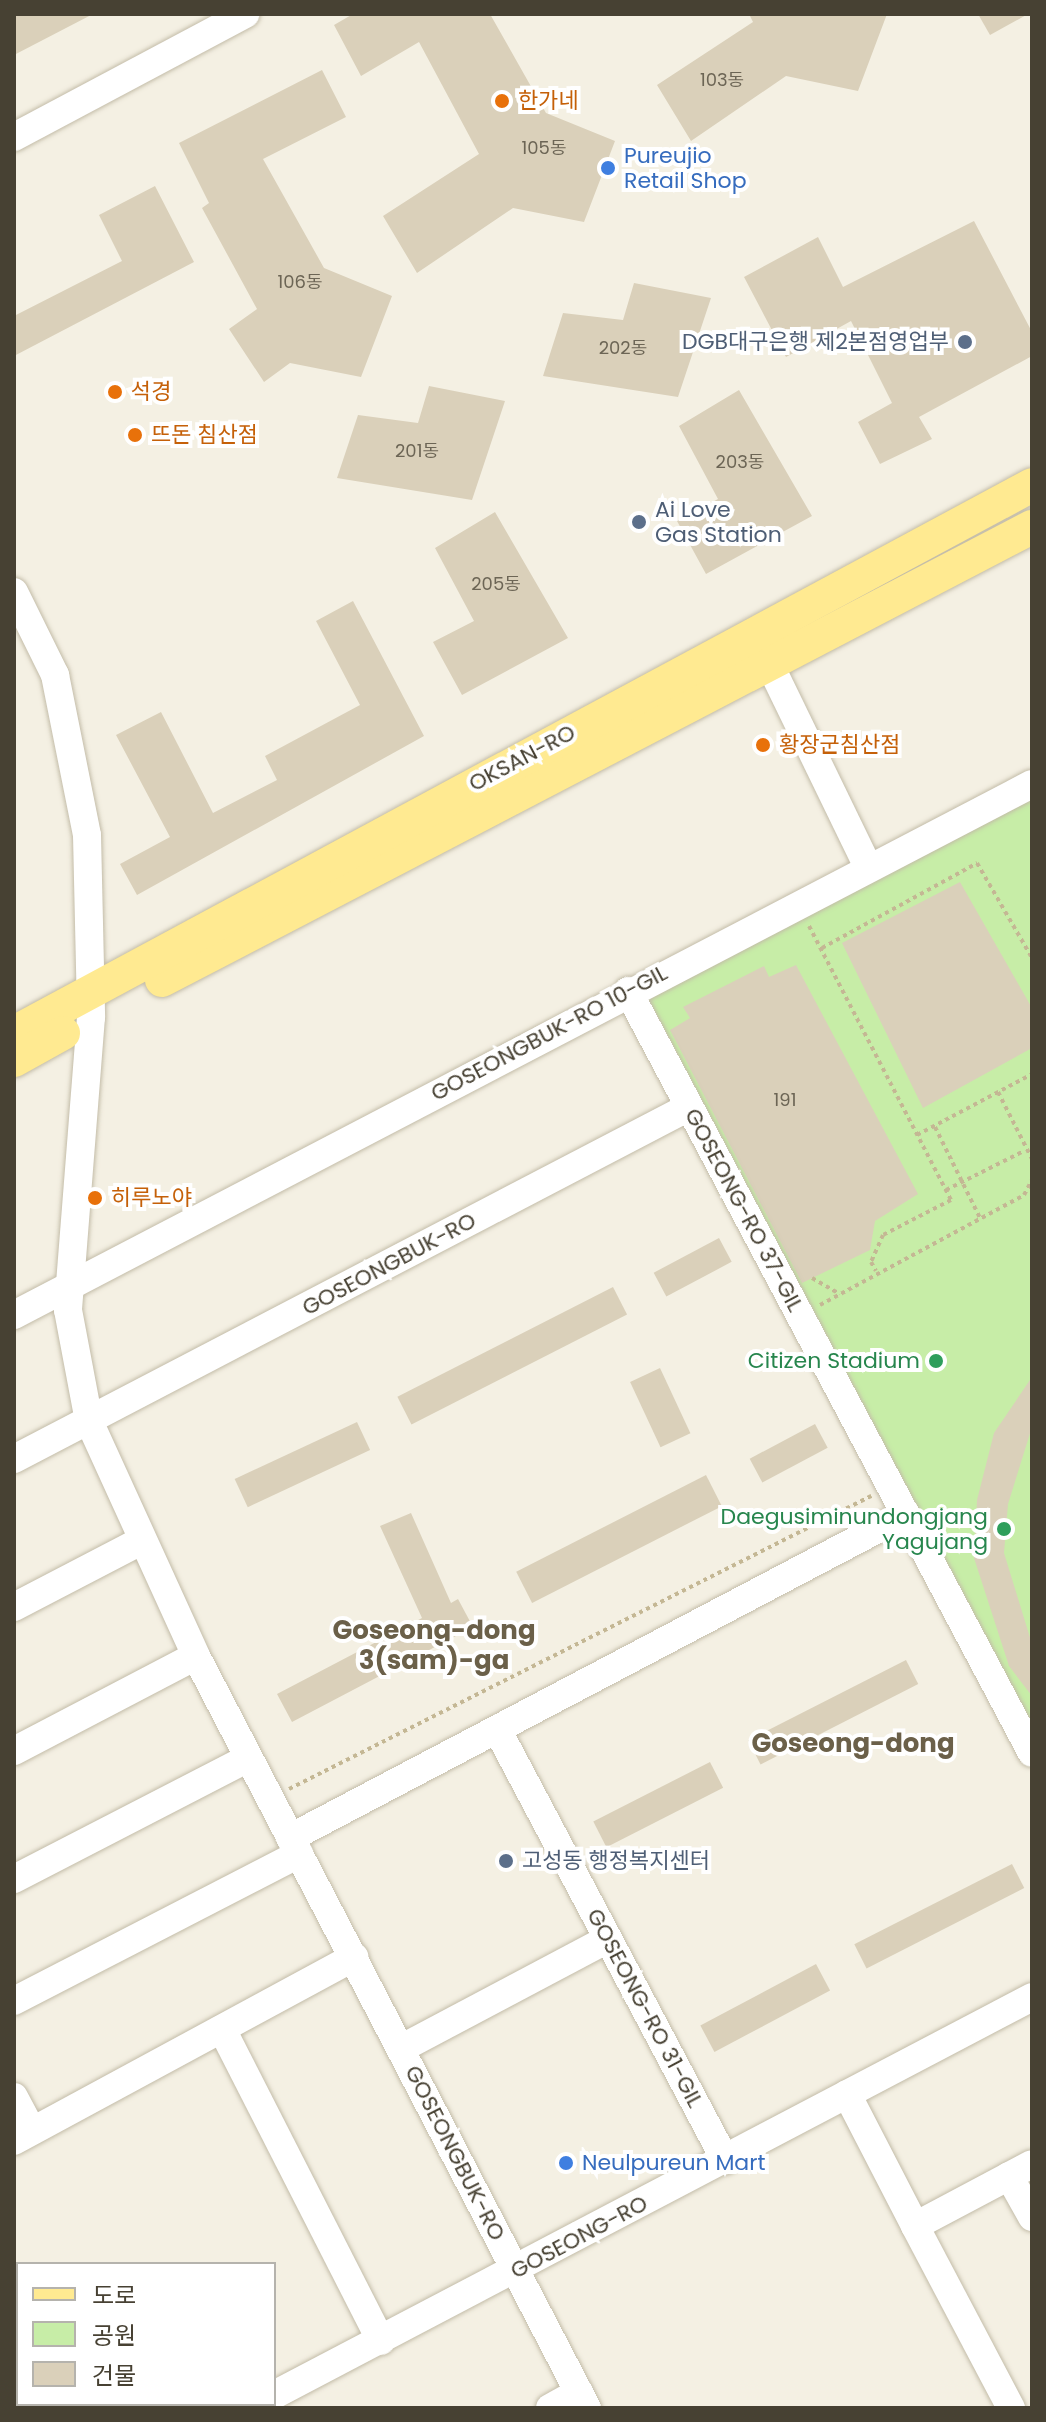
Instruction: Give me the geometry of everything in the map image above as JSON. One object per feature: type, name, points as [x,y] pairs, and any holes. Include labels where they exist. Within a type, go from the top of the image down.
[{"type":"main road","name":"OKSAN-RO","points":[[14,1060],[91,1004],[1032,485]]},
{"type":"main road","name":"OKSAN-RO","points":[[14,1033],[91,1004],[1032,527]]},
{"type":"street","points":[[14,137],[245,14]]},
{"type":"street","name":"GOSEONGBUK-RO","points":[[14,592],[55,675],[87,835],[91,1004],[68,1286],[89,1421],[141,1541],[196,1656],[583,2400],[550,2408]]},
{"type":"street","points":[[769,663],[868,867]]},
{"type":"street","name":"GOSEONGBUK-RO 10-GIL","points":[[68,1286],[628,991],[1032,784]]},
{"type":"street","name":"GOSEONG-RO 37-GIL","points":[[628,991],[1032,1753]]},
{"type":"street","name":"GOSEONGBUK-RO","points":[[14,1459],[689,1107]]},
{"type":"street","points":[[14,1315],[68,1286]]},
{"type":"street","points":[[14,2001],[497,1729],[906,1514]]},
{"type":"street","points":[[14,1607],[141,1541]]},
{"type":"street","points":[[14,1751],[196,1656]]},
{"type":"street","name":"GOSEONG-RO 31-GIL","points":[[497,1729],[725,2160]]},
{"type":"street","points":[[14,1879],[248,1758]]},
{"type":"street","points":[[402,2048],[608,1939]]},
{"type":"street","points":[[14,2097],[23,2136],[354,1957]]},
{"type":"street","name":"GOSEONG-RO","points":[[276,2394],[1032,1997]]},
{"type":"street","points":[[222,2029],[381,2341]]},
{"type":"street","points":[[847,2094],[1011,2408]]},
{"type":"street","points":[[915,2226],[1021,2170],[1032,2217]]},
{"type":"path","points":[[822,948],[977,863],[1032,958]]},
{"type":"path","points":[[797,903],[951,1200],[883,1235],[871,1262],[876,1271]]},
{"type":"path","points":[[917,1135],[1032,1074]]},
{"type":"path","points":[[998,1092],[1024,1151],[1032,1159]]},
{"type":"path","points":[[934,1126],[980,1218]]},
{"type":"path","points":[[946,1190],[1024,1151]]},
{"type":"path","points":[[801,1317],[876,1271],[1024,1195],[1032,1180]]},
{"type":"path","points":[[812,1278],[840,1294]]},
{"type":"path","points":[[270,1799],[891,1486]]},
{"type":"green space","name":"Citizen Stadium","points":[[1032,791],[1032,1723],[648,998]]},
{"type":"building","points":[[14,14],[93,14],[14,55]]},
{"type":"building","points":[[353,14],[490,14],[546,113],[615,141],[584,222],[513,208],[417,273],[383,216],[479,154],[419,42],[361,76],[334,25]]},
{"type":"building","points":[[749,14],[887,14],[858,91],[786,76],[691,141],[657,85],[753,22]]},
{"type":"building","points":[[978,14],[1028,14],[990,35]]},
{"type":"building","points":[[322,70],[346,117],[263,159],[324,268],[392,296],[361,377],[290,363],[264,382],[229,329],[257,309],[202,208],[209,203],[179,143]]},
{"type":"building","points":[[155,186],[194,262],[14,356],[14,316],[122,261],[99,215]]},
{"type":"building","points":[[974,221],[1032,332],[1032,356],[919,417],[932,439],[880,464],[858,422],[892,403],[851,321],[786,357],[744,277],[818,237],[843,287]]},
{"type":"building","points":[[634,283],[711,298],[678,397],[543,376],[563,313],[623,320]]},
{"type":"building","points":[[429,386],[505,401],[472,500],[337,478],[358,415],[418,423]]},
{"type":"building","points":[[739,390],[812,516],[706,574],[677,521],[718,499],[679,426]]},
{"type":"building","points":[[495,512],[568,638],[462,695],[433,642],[474,621],[435,548]]},
{"type":"building","points":[[353,601],[424,736],[137,895],[120,864],[170,837],[116,735],[161,712],[213,813],[277,780],[265,756],[360,705],[316,621]]},
{"type":"building","points":[[960,882],[1032,1008],[1032,1048],[923,1108],[842,943]]},
{"type":"building","points":[[796,965],[918,1194],[875,1221],[870,1250],[802,1283],[670,1030],[690,1018],[683,1007],[764,966],[769,977]]},
{"type":"building","points":[[719,1238],[732,1262],[666,1297],[654,1273]]},
{"type":"building","points":[[613,1287],[627,1315],[411,1424],[397,1397]]},
{"type":"building","points":[[660,1368],[690,1433],[661,1447],[630,1382]]},
{"type":"building","name":"Daegusiminundongjang Yagujang","points":[[1032,1377],[1032,1427],[1008,1504],[1004,1553],[1032,1644],[1032,1696],[1009,1666],[974,1558],[977,1500],[994,1433]]},
{"type":"building","points":[[357,1422],[370,1450],[248,1507],[235,1479]]},
{"type":"building","points":[[815,1424],[828,1448],[762,1483],[750,1459]]},
{"type":"building","points":[[706,1475],[722,1506],[532,1603],[516,1572]]},
{"type":"building","points":[[411,1513],[451,1603],[458,1599],[473,1627],[292,1722],[277,1694],[422,1618],[380,1526]]},
{"type":"building","points":[[906,1660],[918,1684],[761,1764],[748,1740]]},
{"type":"building","points":[[710,1762],[723,1788],[606,1847],[593,1821]]},
{"type":"building","points":[[1012,1864],[1024,1888],[867,1968],[854,1944]]},
{"type":"building","points":[[816,1964],[830,1990],[714,2052],[700,2026]]},
{"type":"place","name":"한가네","points":[[502,101]]},
{"type":"place","name":"Pureujio Retail Shop","points":[[608,168]]},
{"type":"place","name":"DGB대구은행 제2본점영업부","points":[[965,342]]},
{"type":"place","name":"석경","points":[[115,392]]},
{"type":"place","name":"뜨돈 침산점","points":[[135,435]]},
{"type":"place","name":"Ai Love Gas Station","points":[[639,522]]},
{"type":"place","name":"황장군침산점","points":[[763,745]]},
{"type":"place","name":"히루노야","points":[[95,1198]]},
{"type":"place","name":"Citizen Stadium","points":[[936,1361]]},
{"type":"place","name":"Daegusiminundongjang Yagujang","points":[[1004,1529]]},
{"type":"place","name":"고성동 행정복지센터","points":[[506,1861]]},
{"type":"place","name":"Neulpureun Mart","points":[[566,2163]]},
{"type":"district","name":"Goseong-dong 3(sam)-ga","points":[[434,1646]]},
{"type":"district","name":"Goseong-dong","points":[[853,1744]]}]
